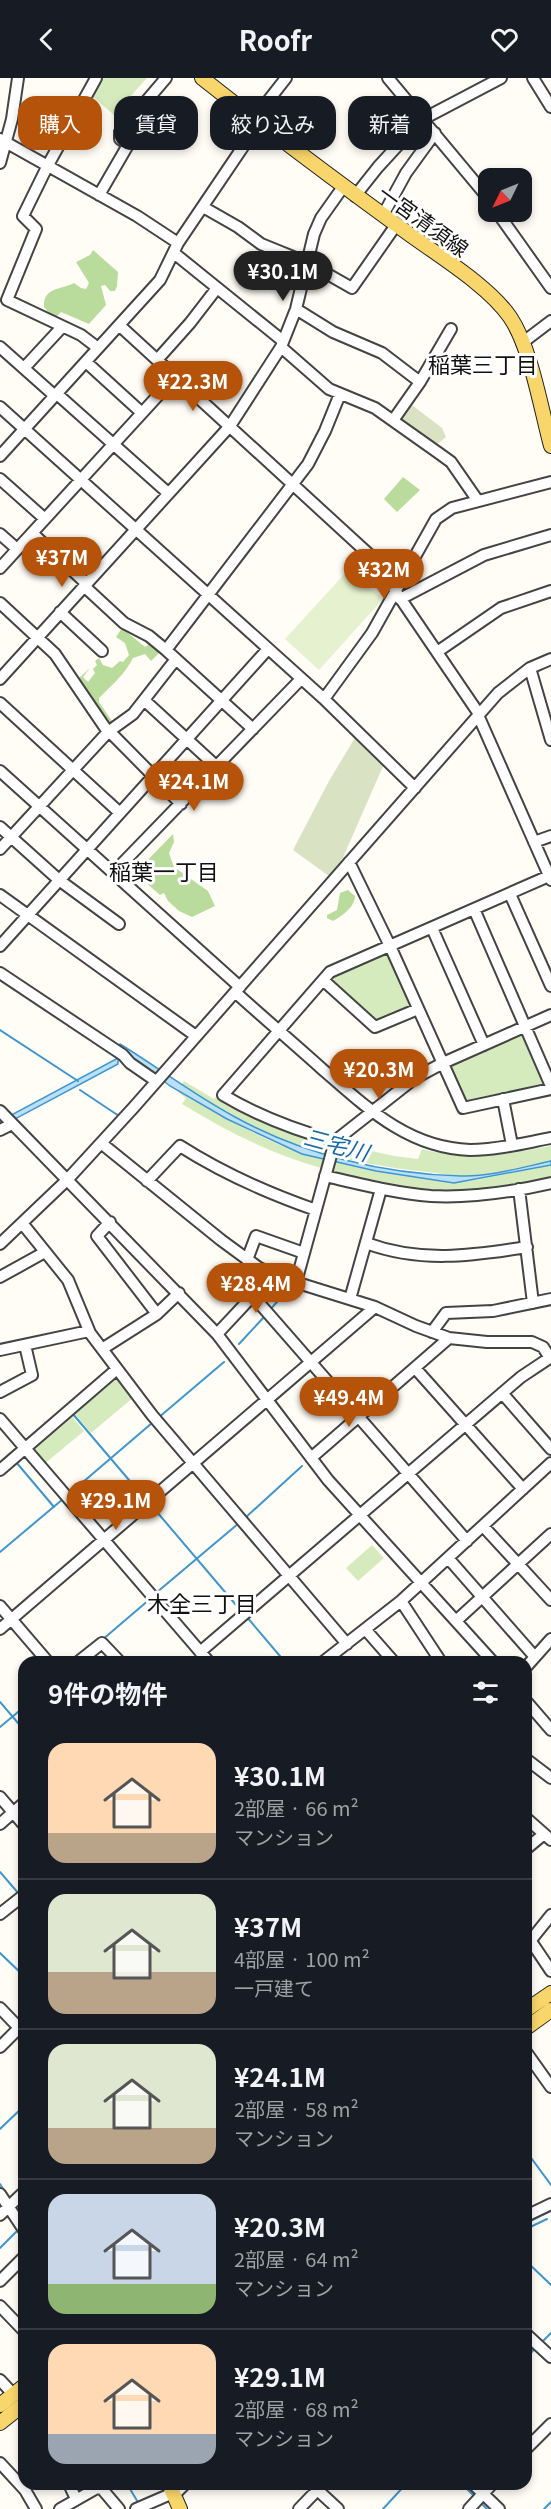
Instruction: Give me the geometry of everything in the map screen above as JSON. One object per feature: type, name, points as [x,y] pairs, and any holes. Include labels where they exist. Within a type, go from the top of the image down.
[{"type":"main road","name":"一宮清須線","points":[[202,78],[225,96]]},
{"type":"main road","name":"一宮清須線","points":[[294,150],[453,266],[502,306],[512,319],[522,343],[551,446]]},
{"type":"main road","points":[[532,2006],[551,1993]]},
{"type":"main road","points":[[532,2024],[551,2010]]},
{"type":"main road","points":[[0,2405],[18,2391]]},
{"type":"main road","points":[[0,2423],[18,2409]]},
{"type":"main road","points":[[172,2491],[180,2509]]},
{"type":"street","points":[[0,163],[3,140],[12,119],[18,78]]},
{"type":"street","points":[[96,78],[23,216],[36,229],[7,300],[81,335],[98,348]]},
{"type":"street","points":[[99,195],[128,145],[120,139],[120,132],[166,78]]},
{"type":"street","points":[[273,96],[286,78]]},
{"type":"street","points":[[388,78],[403,96]]},
{"type":"street","points":[[432,114],[501,78]]},
{"type":"street","points":[[533,78],[551,107]]},
{"type":"street","points":[[432,130],[478,186]]},
{"type":"street","points":[[383,215],[406,173],[435,133]]},
{"type":"street","points":[[3,140],[99,195],[176,248],[329,389],[375,408],[394,419],[451,462],[478,501]]},
{"type":"street","points":[[0,456],[160,280],[176,248],[238,150]]},
{"type":"street","points":[[356,196],[393,150]]},
{"type":"street","points":[[0,679],[230,426],[282,344],[296,309],[314,234],[321,218],[343,187]]},
{"type":"street","points":[[203,207],[238,227],[261,244],[308,263],[352,288],[396,225]]},
{"type":"street","points":[[504,222],[551,288]]},
{"type":"street","points":[[158,360],[217,288]]},
{"type":"street","points":[[296,309],[333,332],[382,352],[420,382]]},
{"type":"street","points":[[522,343],[551,321]]},
{"type":"street","points":[[119,325],[373,558],[479,714],[550,878],[330,972],[223,1095],[267,1119],[334,1143]]},
{"type":"street","points":[[24,368],[62,327]]},
{"type":"street","points":[[394,419],[420,382],[451,329]]},
{"type":"street","points":[[0,347],[168,493]]},
{"type":"street","points":[[86,362],[142,413]]},
{"type":"street","points":[[0,568],[176,377]]},
{"type":"street","points":[[166,650],[308,464],[340,394]]},
{"type":"street","points":[[0,407],[324,699],[415,788]]},
{"type":"street","points":[[0,479],[45,519]]},
{"type":"street","points":[[324,699],[398,595],[436,519],[452,508],[551,482]]},
{"type":"street","points":[[32,532],[124,623],[149,636],[253,729]]},
{"type":"street","points":[[0,534],[17,549]]},
{"type":"street","points":[[398,595],[484,555],[551,535]]},
{"type":"street","points":[[437,652],[501,608],[551,591]]},
{"type":"street","points":[[0,603],[55,654],[109,732],[182,804]]},
{"type":"street","points":[[60,612],[102,651]]},
{"type":"street","points":[[0,946],[268,649]]},
{"type":"street","points":[[0,849],[109,732],[133,714],[176,659]]},
{"type":"street","points":[[0,1244],[67,1180],[101,1143],[498,693],[530,668],[551,659]]},
{"type":"street","points":[[530,668],[551,740]]},
{"type":"street","points":[[113,873],[301,679]]},
{"type":"street","points":[[144,700],[217,767]]},
{"type":"street","points":[[0,703],[120,813]]},
{"type":"street","points":[[0,771],[113,873],[279,1031],[372,1112],[408,1136],[443,1147],[469,1150],[551,1138]]},
{"type":"street","points":[[0,826],[59,880],[119,924]]},
{"type":"street","points":[[534,842],[551,836]]},
{"type":"street","points":[[350,862],[463,1108],[551,1087],[474,909]]},
{"type":"street","points":[[510,894],[551,986]]},
{"type":"street","points":[[0,895],[196,1036]]},
{"type":"street","points":[[432,928],[484,1045]]},
{"type":"street","points":[[0,973],[123,1055],[130,1063],[156,1081]]},
{"type":"street","points":[[323,980],[375,1027],[418,1009]]},
{"type":"street","points":[[296,1282],[334,1143],[416,1078],[443,1063],[551,1015]]},
{"type":"street","points":[[503,1099],[512,1145]]},
{"type":"street","points":[[0,1130],[7,1119],[179,1293],[217,1334],[311,1458],[488,1656]]},
{"type":"street","points":[[101,1143],[247,1260],[273,1274],[375,1307],[449,1338],[487,1342],[532,1342],[543,1347],[551,1358],[502,1393],[200,1652]]},
{"type":"street","points":[[147,1181],[180,1146],[218,1170],[266,1193],[316,1210]]},
{"type":"street","points":[[326,1173],[381,1190],[441,1196],[497,1193],[551,1183]]},
{"type":"street","points":[[519,1189],[533,1303]]},
{"type":"street","points":[[350,1299],[381,1190]]},
{"type":"street","points":[[110,1222],[97,1236],[157,1314]]},
{"type":"street","points":[[22,1223],[68,1280],[89,1331],[117,1369],[194,1464],[347,1644]]},
{"type":"street","points":[[247,1260],[256,1236],[304,1253]]},
{"type":"street","points":[[366,1243],[409,1255],[436,1257],[468,1256],[527,1247]]},
{"type":"street","points":[[0,1277],[45,1252]]},
{"type":"street","points":[[217,1334],[273,1274]]},
{"type":"street","points":[[102,1349],[157,1314],[179,1293]]},
{"type":"street","points":[[253,1296],[467,1540]]},
{"type":"street","points":[[432,1332],[446,1313],[493,1311],[551,1299]]},
{"type":"street","points":[[0,1629],[375,1307]]},
{"type":"street","points":[[0,1350],[89,1331]]},
{"type":"street","points":[[311,1458],[449,1338]]},
{"type":"street","points":[[0,1392],[32,1375],[25,1345]]},
{"type":"street","points":[[415,1368],[523,1489]]},
{"type":"street","points":[[0,1470],[117,1369]]},
{"type":"street","points":[[502,1393],[551,1449]]},
{"type":"street","points":[[0,1419],[204,1656]]},
{"type":"street","points":[[331,1656],[401,1601],[551,1463]]},
{"type":"street","points":[[483,1526],[551,1600]]},
{"type":"street","points":[[457,1620],[551,1534]]},
{"type":"street","points":[[448,1558],[535,1657]]},
{"type":"street","points":[[401,1601],[437,1656]]},
{"type":"street","points":[[0,1606],[43,1656]]},
{"type":"street","points":[[365,1629],[389,1656]]},
{"type":"street","points":[[532,1660],[551,1640]]},
{"type":"street","points":[[86,1656],[102,1643],[114,1656]]},
{"type":"street","points":[[532,1708],[551,1730]]},
{"type":"street","points":[[532,1764],[551,1778]]},
{"type":"street","points":[[0,1797],[18,1817]]},
{"type":"street","points":[[0,1824],[18,1808]]},
{"type":"street","points":[[532,1823],[548,1835],[532,1845]]},
{"type":"street","points":[[0,1914],[18,1900]]},
{"type":"street","points":[[532,1936],[551,1915]]},
{"type":"street","points":[[532,1946],[551,1971]]},
{"type":"street","points":[[0,2008],[18,2027]]},
{"type":"street","points":[[0,2046],[18,2034]]},
{"type":"street","points":[[532,2060],[551,2087]]},
{"type":"street","points":[[0,2194],[18,2221]]},
{"type":"street","points":[[0,2215],[18,2198]]},
{"type":"street","points":[[532,2215],[549,2211]]},
{"type":"street","points":[[0,2281],[18,2263]]},
{"type":"street","points":[[0,2306],[18,2325]]},
{"type":"street","points":[[532,2340],[551,2357]]},
{"type":"street","points":[[0,2380],[18,2389]]},
{"type":"street","points":[[532,2443],[551,2424]]},
{"type":"street","points":[[0,2463],[18,2482]]},
{"type":"street","points":[[25,2490],[36,2509]]},
{"type":"street","points":[[72,2490],[76,2499]]},
{"type":"street","points":[[60,2509],[91,2490]]},
{"type":"street","points":[[102,2490],[119,2509]]},
{"type":"street","points":[[299,2509],[315,2490]]},
{"type":"street","points":[[321,2490],[338,2509]]},
{"type":"street","points":[[480,2490],[499,2509]]},
{"type":"street","points":[[469,2509],[486,2490]]},
{"type":"street","points":[[136,2509],[172,2491]]},
{"type":"green space","points":[[100,78],[147,78],[131,96],[114,96],[114,115],[102,105],[102,96],[91,95]]},
{"type":"green space","points":[[93,250],[118,272],[115,291],[110,291],[105,285],[101,286],[106,305],[89,324],[61,312],[54,319],[44,307],[46,296],[54,290],[74,283],[86,289],[89,283],[76,262],[90,255]]},
{"type":"green space","points":[[408,402],[442,428],[446,437],[435,446],[398,417]]},
{"type":"green space","points":[[403,477],[420,490],[397,512],[384,499]]},
{"type":"green space","points":[[349,569],[383,599],[319,670],[285,639]]},
{"type":"green space","points":[[122,628],[145,647],[151,643],[159,648],[160,652],[151,661],[145,654],[133,658],[122,674],[99,698],[99,702],[114,724],[121,714],[134,708],[112,728],[107,728],[77,680],[90,668],[83,677],[88,682],[95,673],[93,669],[97,665],[95,661],[99,658],[103,665],[112,668],[120,661],[123,662],[129,655],[125,643],[116,637]]},
{"type":"green space","points":[[356,736],[384,764],[341,862],[329,876],[293,850],[329,781]]},
{"type":"green space","points":[[173,834],[174,842],[169,853],[174,867],[208,891],[215,906],[192,917],[179,911],[168,901],[164,893],[160,895],[136,872]]},
{"type":"green space","points":[[348,890],[355,896],[350,907],[333,921],[327,918],[327,915],[337,910],[340,893]]},
{"type":"green space","points":[[386,952],[390,953],[412,1004],[411,1008],[375,1021],[330,981],[330,978]]},
{"type":"green space","points":[[521,1033],[546,1083],[544,1087],[464,1102],[449,1068],[450,1065]]},
{"type":"green space","points":[[184,1081],[214,1099],[217,1096],[262,1122],[325,1143],[328,1147],[326,1155],[287,1142],[251,1125],[181,1085]]},
{"type":"green space","points":[[177,1088],[266,1139],[324,1159],[321,1168],[267,1149],[215,1123],[182,1104],[186,1098],[179,1093]]},
{"type":"green space","points":[[341,1144],[418,1159],[422,1149],[471,1156],[551,1146],[551,1161],[491,1174],[460,1176],[383,1166],[337,1157]]},
{"type":"green space","points":[[335,1162],[446,1182],[476,1180],[551,1165],[551,1179],[484,1191],[433,1193],[396,1188],[334,1174]]},
{"type":"green space","points":[[116,1375],[134,1397],[91,1433],[72,1411]]},
{"type":"green space","points":[[69,1413],[84,1431],[43,1465],[30,1450]]},
{"type":"green space","points":[[372,1545],[384,1558],[358,1581],[346,1568]]},
{"type":"water","points":[[120,1044],[235,1117],[289,1142],[345,1160],[403,1171],[461,1176],[495,1173],[551,1161],[551,1165],[454,1183],[376,1171],[302,1154],[227,1119],[170,1086],[140,1063],[134,1063],[118,1048]]},
{"type":"water","points":[[118,1058],[118,1064],[0,1127],[0,1121]]},
{"type":"waterway","points":[[0,1030],[78,1081]]},
{"type":"waterway","points":[[80,1090],[119,1116]]},
{"type":"waterway","points":[[269,1311],[291,1286]]},
{"type":"waterway","points":[[239,1344],[264,1317]]},
{"type":"waterway","points":[[158,1418],[224,1362]]},
{"type":"waterway","points":[[72,1413],[146,1500]]},
{"type":"waterway","points":[[69,1494],[152,1423]]},
{"type":"waterway","points":[[16,1462],[54,1507]]},
{"type":"waterway","points":[[245,1518],[302,1466]]},
{"type":"waterway","points":[[0,1552],[63,1499]]},
{"type":"waterway","points":[[151,1505],[242,1612]]},
{"type":"waterway","points":[[156,1593],[239,1523]]},
{"type":"waterway","points":[[102,1640],[150,1599]]},
{"type":"waterway","points":[[246,1616],[280,1656]]},
{"type":"waterway","points":[[0,1702],[18,1723]]},
{"type":"waterway","points":[[0,1727],[18,1712]]},
{"type":"waterway","points":[[0,1872],[18,1893]]},
{"type":"waterway","points":[[0,1953],[18,1970]]},
{"type":"waterway","points":[[0,2129],[18,2112]]},
{"type":"waterway","points":[[532,2159],[551,2185]]},
{"type":"waterway","points":[[0,2184],[5,2192]]},
{"type":"waterway","points":[[532,2220],[551,2211]]},
{"type":"waterway","points":[[532,2226],[547,2219]]},
{"type":"waterway","points":[[0,2248],[16,2232]]},
{"type":"waterway","points":[[532,2267],[551,2285]]},
{"type":"waterway","points":[[541,2343],[551,2333]]},
{"type":"waterway","points":[[532,2352],[535,2348]]},
{"type":"waterway","points":[[131,2490],[139,2504]]},
{"type":"waterway","points":[[383,2509],[400,2490]]},
{"type":"waterway","points":[[468,2490],[474,2496]]},
{"type":"waterway","points":[[544,2509],[551,2502]]},
{"type":"waterway","points":[[483,2505],[487,2509]]},
{"type":"district","name":"稲葉三丁目","points":[[483,363]]},
{"type":"district","name":"稲葉一丁目","points":[[164,870]]},
{"type":"district","name":"木全三丁目","points":[[202,1602]]},
{"type":"water label","name":"三宅川","points":[[337,1143]]}]
